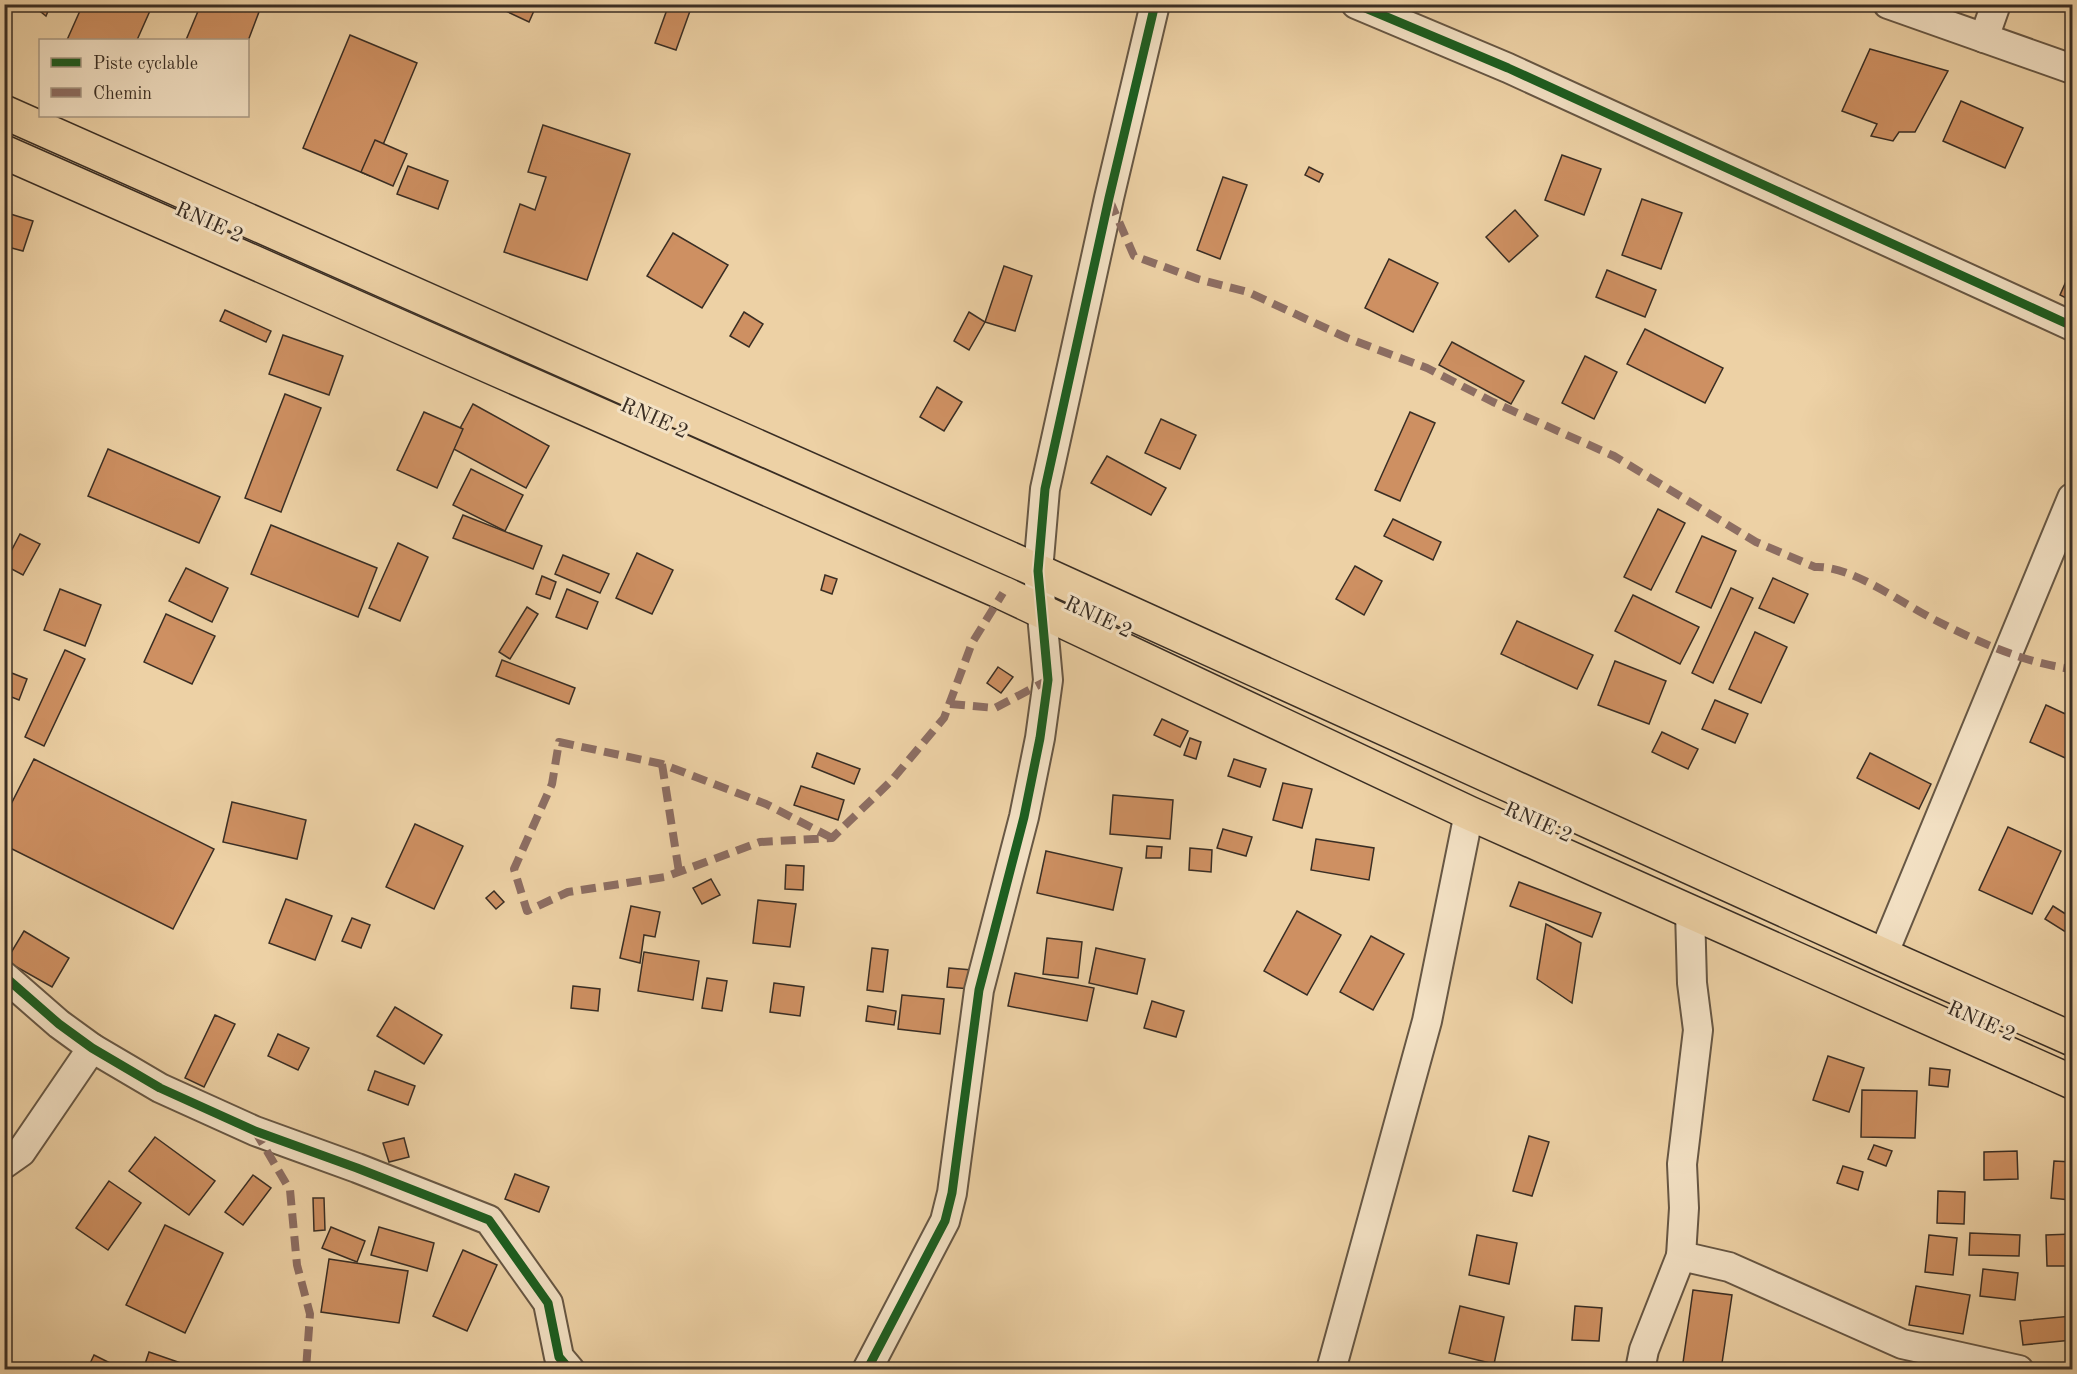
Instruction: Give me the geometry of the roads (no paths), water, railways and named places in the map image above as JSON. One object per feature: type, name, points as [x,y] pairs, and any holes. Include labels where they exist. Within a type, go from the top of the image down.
[{"type":"highway","name":"RNIE 2","points":[[4,112],[1038,571],[1882,955],[2073,1039]]},
{"type":"highway","name":"RNIE 2","points":[[4,152],[1041,611],[1469,813],[2073,1082]]},
{"type":"street","points":[[867,1370],[945,1221],[952,1193],[979,990],[1024,817],[1040,738],[1048,681],[1038,571],[1045,489],[1109,198],[1155,4]]},
{"type":"street","points":[[1356,4],[1508,68],[2073,326]]},
{"type":"street","points":[[1888,4],[2073,69]]},
{"type":"street","points":[[1984,38],[1996,4]]},
{"type":"street","points":[[1882,955],[2073,498]]},
{"type":"street","points":[[1331,1370],[1427,1021],[1469,813]]},
{"type":"street","points":[[1640,1370],[1644,1350],[1681,1256],[1684,1208],[1682,1164],[1698,1030],[1692,983],[1690,911]]},
{"type":"street","points":[[4,976],[59,1024],[92,1048],[160,1088],[255,1131],[357,1167],[489,1220],[548,1303],[559,1357],[570,1370]]},
{"type":"street","points":[[4,1164],[21,1152],[92,1048]]},
{"type":"street","points":[[1681,1256],[1729,1267],[1902,1344],[2019,1370]]}]
